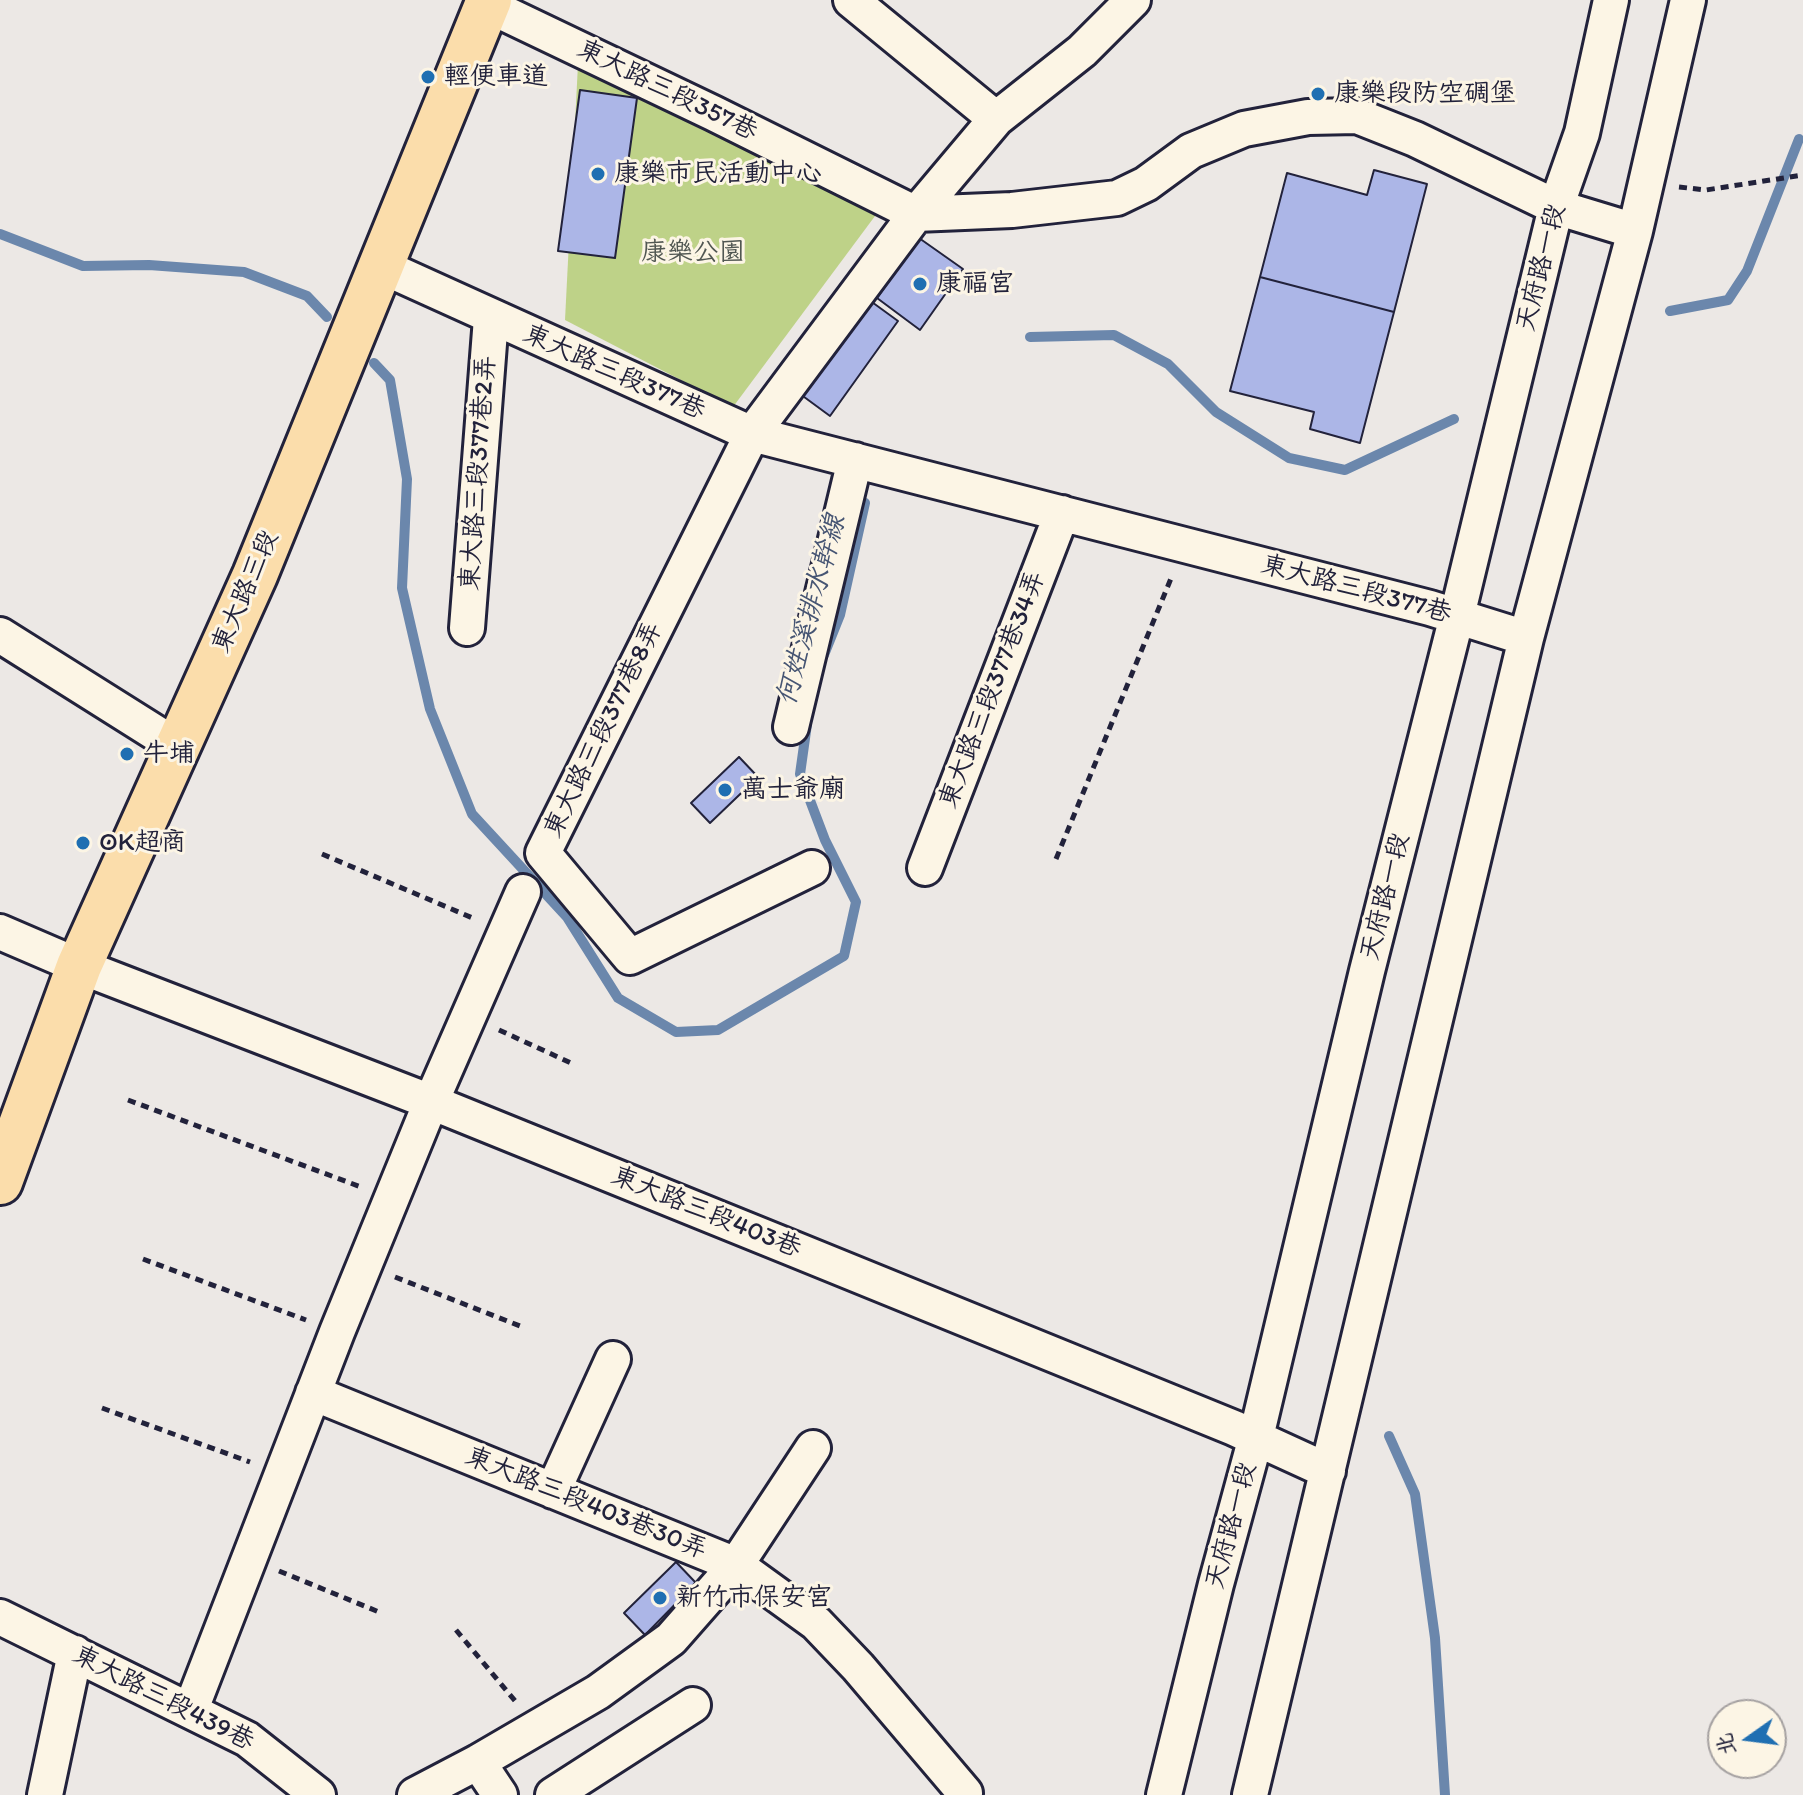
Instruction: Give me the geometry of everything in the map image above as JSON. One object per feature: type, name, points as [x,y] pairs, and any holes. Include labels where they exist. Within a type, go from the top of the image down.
[{"type":"main road","name":"東大路三段","points":[[0,1182],[79,966],[255,575],[488,3]]},
{"type":"street","points":[[851,0],[996,119]]},
{"type":"street","points":[[752,434],[916,214],[996,119],[1082,51],[1133,0]]},
{"type":"street","name":"天府路一段","points":[[1164,1795],[1256,1437],[1363,986],[1556,207],[1582,133],[1611,0]]},
{"type":"street","points":[[1250,1795],[1526,638],[1635,231],[1688,0]]},
{"type":"street","name":"東大路三段357巷","points":[[488,3],[916,214]]},
{"type":"street","points":[[916,214],[1012,210],[1117,198],[1146,184],[1191,151],[1244,129],[1308,117],[1357,116],[1415,139],[1556,207],[1635,231]]},
{"type":"street","name":"東大路三段377巷","points":[[381,266],[752,434],[1457,616],[1526,638]]},
{"type":"street","name":"東大路三段377巷2弄","points":[[467,628],[491,318]]},
{"type":"street","name":"東大路三段377巷8弄","points":[[752,434],[543,853],[630,957],[812,868]]},
{"type":"street","points":[[791,727],[855,460]]},
{"type":"street","name":"東大路三段377巷34弄","points":[[925,868],[1062,513]]},
{"type":"street","points":[[0,635],[178,747]]},
{"type":"street","points":[[191,1709],[364,1265],[523,892]]},
{"type":"street","name":"東大路三段403巷","points":[[0,932],[79,966],[431,1102],[1256,1437],[1328,1471]]},
{"type":"street","points":[[553,1491],[613,1359]]},
{"type":"street","name":"東大路三段403巷30弄","points":[[313,1393],[736,1565],[816,1623],[858,1667],[965,1793]]},
{"type":"street","points":[[415,1795],[598,1692],[671,1639],[736,1565],[813,1448]]},
{"type":"street","name":"東大路三段439巷","points":[[0,1617],[247,1739],[318,1795]]},
{"type":"street","points":[[45,1795],[75,1653]]},
{"type":"street","points":[[553,1795],[693,1705]]},
{"type":"street","points":[[478,1762],[500,1795]]},
{"type":"path","points":[[1647,180],[1668,186],[1706,190],[1803,175]]},
{"type":"path","points":[[1056,859],[1185,545]]},
{"type":"path","points":[[322,854],[506,932]]},
{"type":"path","points":[[469,1016],[571,1063]]},
{"type":"path","points":[[128,1100],[392,1198]]},
{"type":"path","points":[[143,1259],[337,1332]]},
{"type":"path","points":[[364,1265],[520,1326]]},
{"type":"path","points":[[102,1408],[281,1474]]},
{"type":"path","points":[[249,1559],[379,1612]]},
{"type":"path","points":[[456,1630],[537,1727]]},
{"type":"green space","name":"康樂公園","points":[[578,64],[878,212],[733,407],[565,320]]},
{"type":"building","name":"康樂市民活動中心","points":[[580,90],[637,98],[615,258],[558,251]]},
{"type":"building","points":[[1374,170],[1427,184],[1394,312],[1260,277],[1287,173],[1367,195]]},
{"type":"building","name":"康福宮","points":[[919,238],[963,269],[920,330],[877,298]]},
{"type":"building","points":[[1260,277],[1394,312],[1360,443],[1310,429],[1314,412],[1230,391]]},
{"type":"building","points":[[865,297],[898,321],[830,416],[796,391]]},
{"type":"building","name":"萬士爺廟","points":[[739,757],[758,777],[710,823],[691,803]]},
{"type":"building","name":"新竹市保安宮","points":[[676,1562],[696,1583],[645,1635],[624,1613]]},
{"type":"waterway","points":[[1670,311],[1728,300],[1747,271],[1799,139]]},
{"type":"waterway","name":"何姓溪排水幹線","points":[[0,234],[83,266],[149,265],[244,272],[307,296],[327,317]]},
{"type":"waterway","points":[[1030,337],[1114,335],[1168,364],[1216,412],[1289,458],[1345,470],[1454,419]]},
{"type":"waterway","name":"何姓溪排水幹線","points":[[374,363],[390,380],[407,479],[402,588],[430,709],[472,814],[567,917],[618,998],[676,1032],[718,1030],[844,956],[856,902],[825,840],[800,774],[807,724]]},
{"type":"waterway","name":"何姓溪排水幹線","points":[[824,655],[840,615],[865,503]]},
{"type":"waterway","points":[[1389,1436],[1415,1494],[1435,1638],[1445,1795]]},
{"type":"place","name":"輕便車道","points":[[428,77]]},
{"type":"place","name":"康樂段防空碉堡","points":[[1318,94]]},
{"type":"place","name":"康樂市民活動中心","points":[[598,174]]},
{"type":"place","name":"康福宮","points":[[920,284]]},
{"type":"place","name":"牛埔","points":[[127,754]]},
{"type":"place","name":"萬士爺廟","points":[[725,790]]},
{"type":"place","name":"OK超商","points":[[83,843]]},
{"type":"place","name":"新竹市保安宮","points":[[660,1598]]}]
